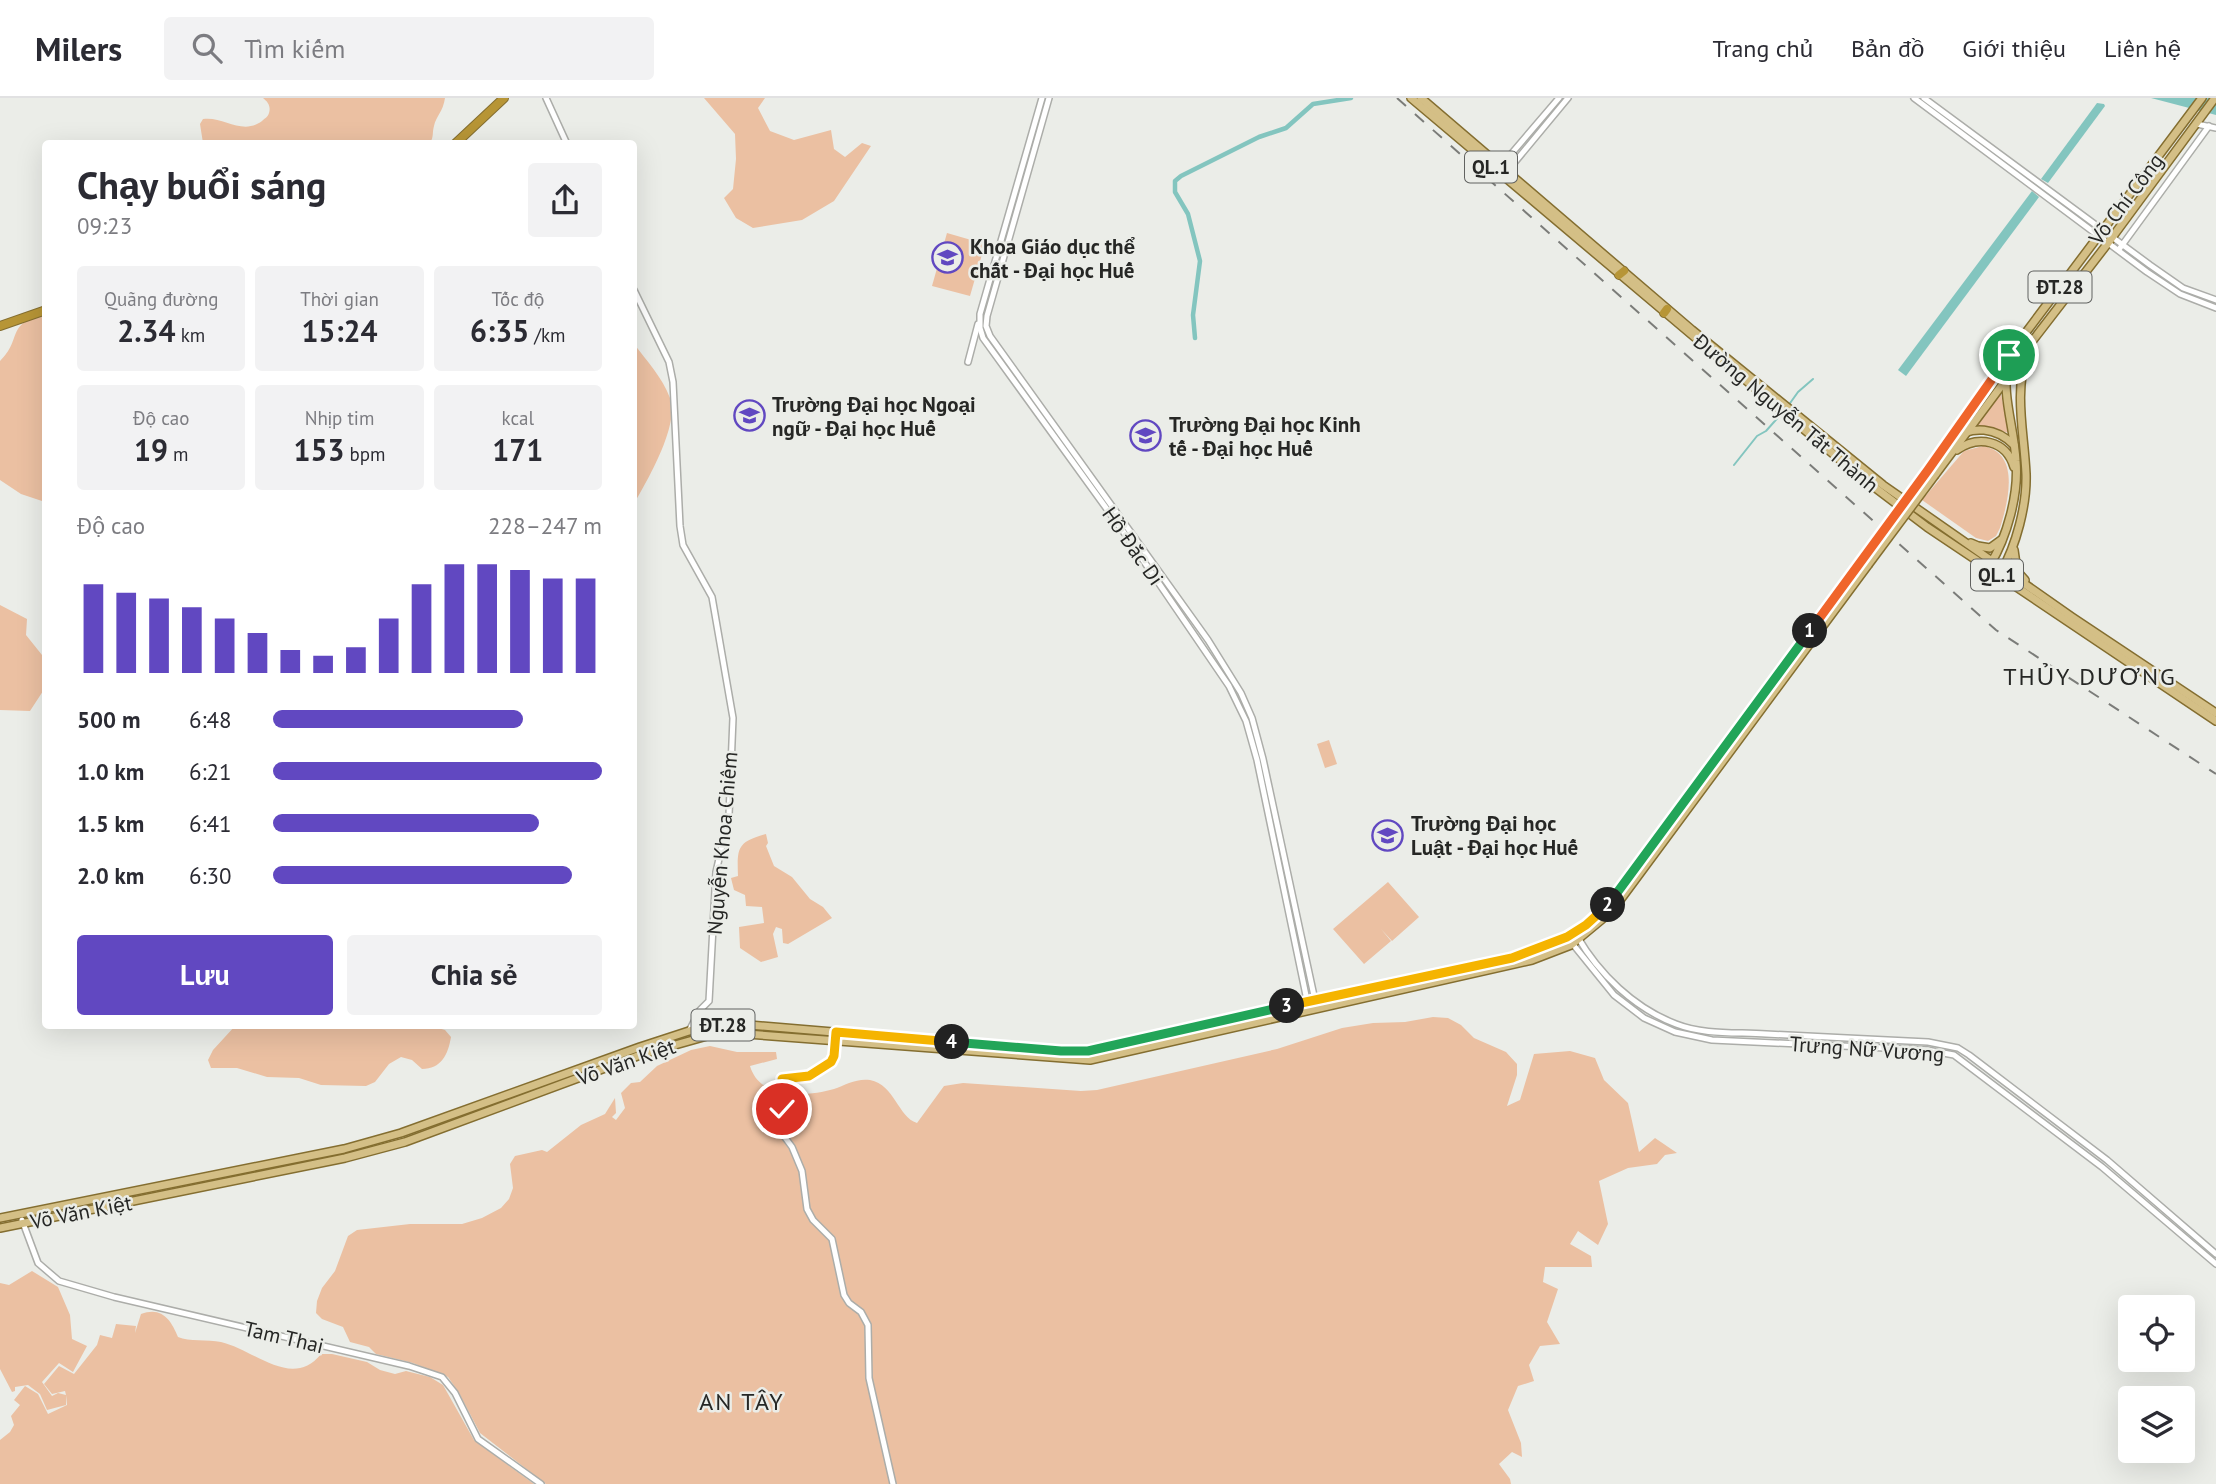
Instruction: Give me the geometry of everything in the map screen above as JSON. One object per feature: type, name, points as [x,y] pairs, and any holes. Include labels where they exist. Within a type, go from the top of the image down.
[{"type":"highway","points":[[459,140],[504,98]]},
{"type":"highway","points":[[0,326],[42,311]]},
{"type":"main road","name":"QL.1","points":[[1411,98],[1501,172]]},
{"type":"main road","name":"QL.1","points":[[1421,98],[1501,172]]},
{"type":"main road","name":"Võ Chí Công","points":[[1865,563],[1943,457],[2009,355],[2202,98]]},
{"type":"main road","name":"Võ Chí Công","points":[[1943,457],[1969,430],[2030,344],[2215,98]]},
{"type":"main road","name":"Đường Nguyễn Tất Thành","points":[[1501,172],[1887,497],[1990,565]]},
{"type":"main road","points":[[2000,573],[2018,530],[2026,478],[2019,397],[2030,344]]},
{"type":"main road","points":[[1990,565],[2006,534],[2016,477],[2005,381],[2009,355]]},
{"type":"main road","name":"Đường Nguyễn Tất Thành","points":[[1790,414],[2000,573],[2216,713]]},
{"type":"main road","points":[[1969,430],[1993,432],[2014,445],[2020,455],[2026,478]]},
{"type":"main road","points":[[1943,457],[1963,445],[1986,441],[1995,443],[2008,453],[2016,477]]},
{"type":"main road","points":[[1932,520],[1978,547],[1990,548],[2006,534]]},
{"type":"main road","points":[[2013,545],[2017,570],[2046,600]]},
{"type":"main road","name":"Võ Văn Kiệt","points":[[0,1218],[344,1149],[401,1133],[516,1091],[729,1025],[1090,1060],[1312,1005],[1424,981],[1513,966],[1569,941],[1612,911],[1653,851],[1865,563]]},
{"type":"main road","name":"Đường Nguyễn Tất Thành","points":[[2000,573],[2046,600],[2216,720]]},
{"type":"main road","name":"Võ Văn Kiệt","points":[[0,1228],[319,1164],[405,1142],[691,1036]]},
{"type":"main road","points":[[516,1091],[520,1100]]},
{"type":"main road","points":[[401,1133],[405,1142]]},
{"type":"street","points":[[546,98],[564,140]]},
{"type":"street","points":[[968,362],[1042,98]]},
{"type":"street","points":[[983,327],[1049,98]]},
{"type":"street","points":[[1501,172],[1559,98]]},
{"type":"street","points":[[1542,123],[1568,98]]},
{"type":"street","points":[[1914,98],[1948,118]]},
{"type":"street","points":[[1924,98],[2180,294],[2216,307]]},
{"type":"street","points":[[2197,123],[2216,128]]},
{"type":"street","points":[[2120,248],[2208,126]]},
{"type":"street","points":[[2120,248],[2183,288],[2216,300]]},
{"type":"street","name":"Nguyễn Khoa Chiêm","points":[[637,296],[669,362],[673,382],[675,454],[682,536],[684,545],[712,597],[733,718],[729,815],[718,859],[713,900],[709,1001],[700,1010],[691,1036]]},
{"type":"street","points":[[980,314],[983,327]]},
{"type":"street","name":"Hồ Đắc Di","points":[[983,327],[983,338],[1002,358],[1208,640],[1246,705],[1263,759],[1312,1005]]},
{"type":"street","name":"Trưng Nữ Vương","points":[[1577,936],[1621,991],[1649,1011],[1677,1025],[1716,1032],[1928,1042],[1958,1048],[2107,1160],[2216,1254]]},
{"type":"street","name":"Trưng Nữ Vương","points":[[1569,941],[1614,995],[1644,1017],[1675,1032],[1716,1040],[1943,1051],[1954,1055],[2111,1174],[2216,1264]]},
{"type":"street","points":[[1716,1032],[1716,1040]]},
{"type":"street","points":[[835,1037],[831,1062],[809,1076],[782,1079],[784,1097],[777,1121],[778,1128],[792,1147],[802,1171],[807,1209],[813,1220],[832,1239],[844,1295],[849,1303],[861,1312],[867,1325],[869,1378],[893,1484]]},
{"type":"street","points":[[1868,1039],[1868,1047]]},
{"type":"street","points":[[2032,1114],[2037,1107]]},
{"type":"street","name":"Tam Thai","points":[[18,1214],[24,1223],[38,1263],[59,1281],[114,1297],[408,1366],[442,1377],[455,1393],[478,1439],[541,1484]]},
{"type":"street","points":[[2180,1234],[2181,1226]]},
{"type":"shaded area","points":[[263,98],[445,98],[435,122],[432,140],[203,140],[200,124],[203,119],[247,127],[255,125],[267,116],[269,104]]},
{"type":"shaded area","points":[[704,98],[765,98],[758,108],[770,131],[794,140],[831,130],[834,149],[845,157],[862,143],[871,146],[834,201],[802,220],[753,228],[736,218],[724,198],[733,189],[735,134]]},
{"type":"shaded area","points":[[947,233],[985,244],[970,296],[932,286]]},
{"type":"shaded area","points":[[42,316],[42,501],[21,494],[0,480],[0,361],[11,346],[19,327]]},
{"type":"shaded area","points":[[637,348],[663,383],[672,409],[661,452],[637,499]]},
{"type":"shaded area","points":[[2001,394],[2009,433],[1978,425]]},
{"type":"shaded area","points":[[1983,446],[1995,450],[2003,458],[2009,480],[2000,528],[1996,536],[1988,541],[1976,538],[1922,500],[1964,451]]},
{"type":"shaded area","points":[[0,605],[27,619],[26,635],[42,655],[42,693],[30,711],[0,710]]},
{"type":"shaded area","points":[[1329,740],[1337,764],[1325,768],[1317,744]]},
{"type":"shaded area","points":[[766,834],[766,846],[774,866],[792,877],[810,899],[823,907],[832,918],[788,944],[783,943],[782,929],[776,927],[773,934],[778,957],[761,962],[740,948],[739,927],[764,923],[762,907],[746,906],[745,895],[734,890],[731,878],[738,876],[739,853],[744,843]]},
{"type":"shaded area","points":[[1388,882],[1419,917],[1392,941],[1381,929],[1391,941],[1364,964],[1333,929]]},
{"type":"shaded area","points":[[1433,1017],[1448,1018],[1461,1025],[1474,1038],[1506,1052],[1517,1064],[1517,1075],[1507,1106],[1520,1100],[1534,1054],[1570,1051],[1595,1058],[1604,1080],[1628,1103],[1639,1152],[1655,1138],[1677,1153],[1665,1155],[1657,1164],[1628,1168],[1599,1181],[1608,1224],[1598,1245],[1578,1231],[1570,1244],[1591,1256],[1592,1267],[1545,1267],[1543,1282],[1558,1289],[1547,1322],[1560,1344],[1540,1346],[1529,1365],[1534,1381],[1518,1386],[1508,1410],[1521,1443],[1522,1457],[1512,1452],[1499,1464],[1511,1484],[546,1484],[480,1433],[448,1377],[413,1363],[376,1354],[369,1347],[350,1342],[343,1327],[322,1319],[316,1313],[322,1288],[335,1271],[348,1236],[357,1230],[410,1224],[462,1224],[501,1208],[509,1199],[513,1188],[510,1164],[515,1156],[542,1150],[547,1152],[581,1125],[605,1114],[615,1098],[616,1113],[612,1117],[616,1120],[625,1108],[621,1093],[631,1083],[640,1082],[657,1066],[691,1050],[710,1046],[737,1052],[776,1052],[777,1059],[750,1066],[763,1085],[785,1093],[810,1094],[856,1081],[870,1080],[885,1088],[905,1114],[917,1123],[944,1086],[963,1083],[1097,1090],[1277,1049],[1342,1028]]},
{"type":"shaded area","points":[[232,1029],[442,1029],[451,1037],[446,1055],[434,1067],[422,1069],[412,1060],[401,1057],[389,1064],[375,1082],[366,1086],[321,1085],[299,1078],[267,1077],[237,1068],[211,1068],[208,1060],[213,1050]]},
{"type":"shaded area","points":[[32,1271],[58,1287],[70,1315],[72,1339],[87,1346],[73,1372],[59,1363],[42,1382],[52,1396],[58,1393],[66,1395],[66,1405],[47,1410],[40,1394],[28,1385],[15,1387],[12,1392],[0,1369],[0,1283],[9,1285]]},
{"type":"shaded area","points":[[155,1312],[169,1320],[178,1337],[221,1342],[286,1368],[298,1368],[310,1364],[321,1354],[332,1354],[367,1362],[380,1370],[395,1374],[406,1371],[430,1377],[443,1385],[474,1440],[534,1484],[0,1484],[0,1440],[14,1425],[11,1416],[20,1405],[14,1400],[25,1386],[38,1394],[48,1414],[67,1405],[65,1391],[52,1394],[44,1384],[59,1366],[74,1374],[97,1345],[100,1335],[112,1338],[116,1324],[136,1326],[135,1333],[141,1314]]},
{"type":"water","points":[[2151,98],[2216,98],[2216,115]]},
{"type":"water","points":[[2097,103],[2105,106],[2048,183],[2041,179]]},
{"type":"water","points":[[2032,191],[2039,197],[1906,376],[1898,370]]},
{"type":"waterway","points":[[1195,338],[1193,315],[1200,261],[1188,214],[1175,192],[1175,181],[1259,137],[1286,128],[1313,104],[1351,98]]},
{"type":"waterway","points":[[1788,406],[1798,392],[1813,379]]},
{"type":"waterway","points":[[1734,465],[1757,436],[1766,431],[1782,413]]},
{"type":"railway","points":[[1397,98],[1996,630],[2216,774]]},
{"type":"place","name":"Khoa Giáo dục thể chất - Đại học Huế","points":[[947,258]]},
{"type":"place","name":"Trường Đại học Ngoại ngữ - Đại học Huế","points":[[749,416]]},
{"type":"place","name":"Trường Đại học Kinh tế - Đại học Huế","points":[[1146,436]]},
{"type":"place","name":"Trường Đại học Luật - Đại học Huế","points":[[1388,835]]},
{"type":"district","name":"THỦY DƯƠNG","points":[[2090,676]]},
{"type":"district","name":"AN TÂY","points":[[742,1401]]},
{"type":"route","points":[[782,1109],[782,1079],[809,1076],[831,1062],[836,1032],[1088,1051],[1512,958],[1571,935],[1598,915],[1616,895],[1928,470],[2009,355]]}]
